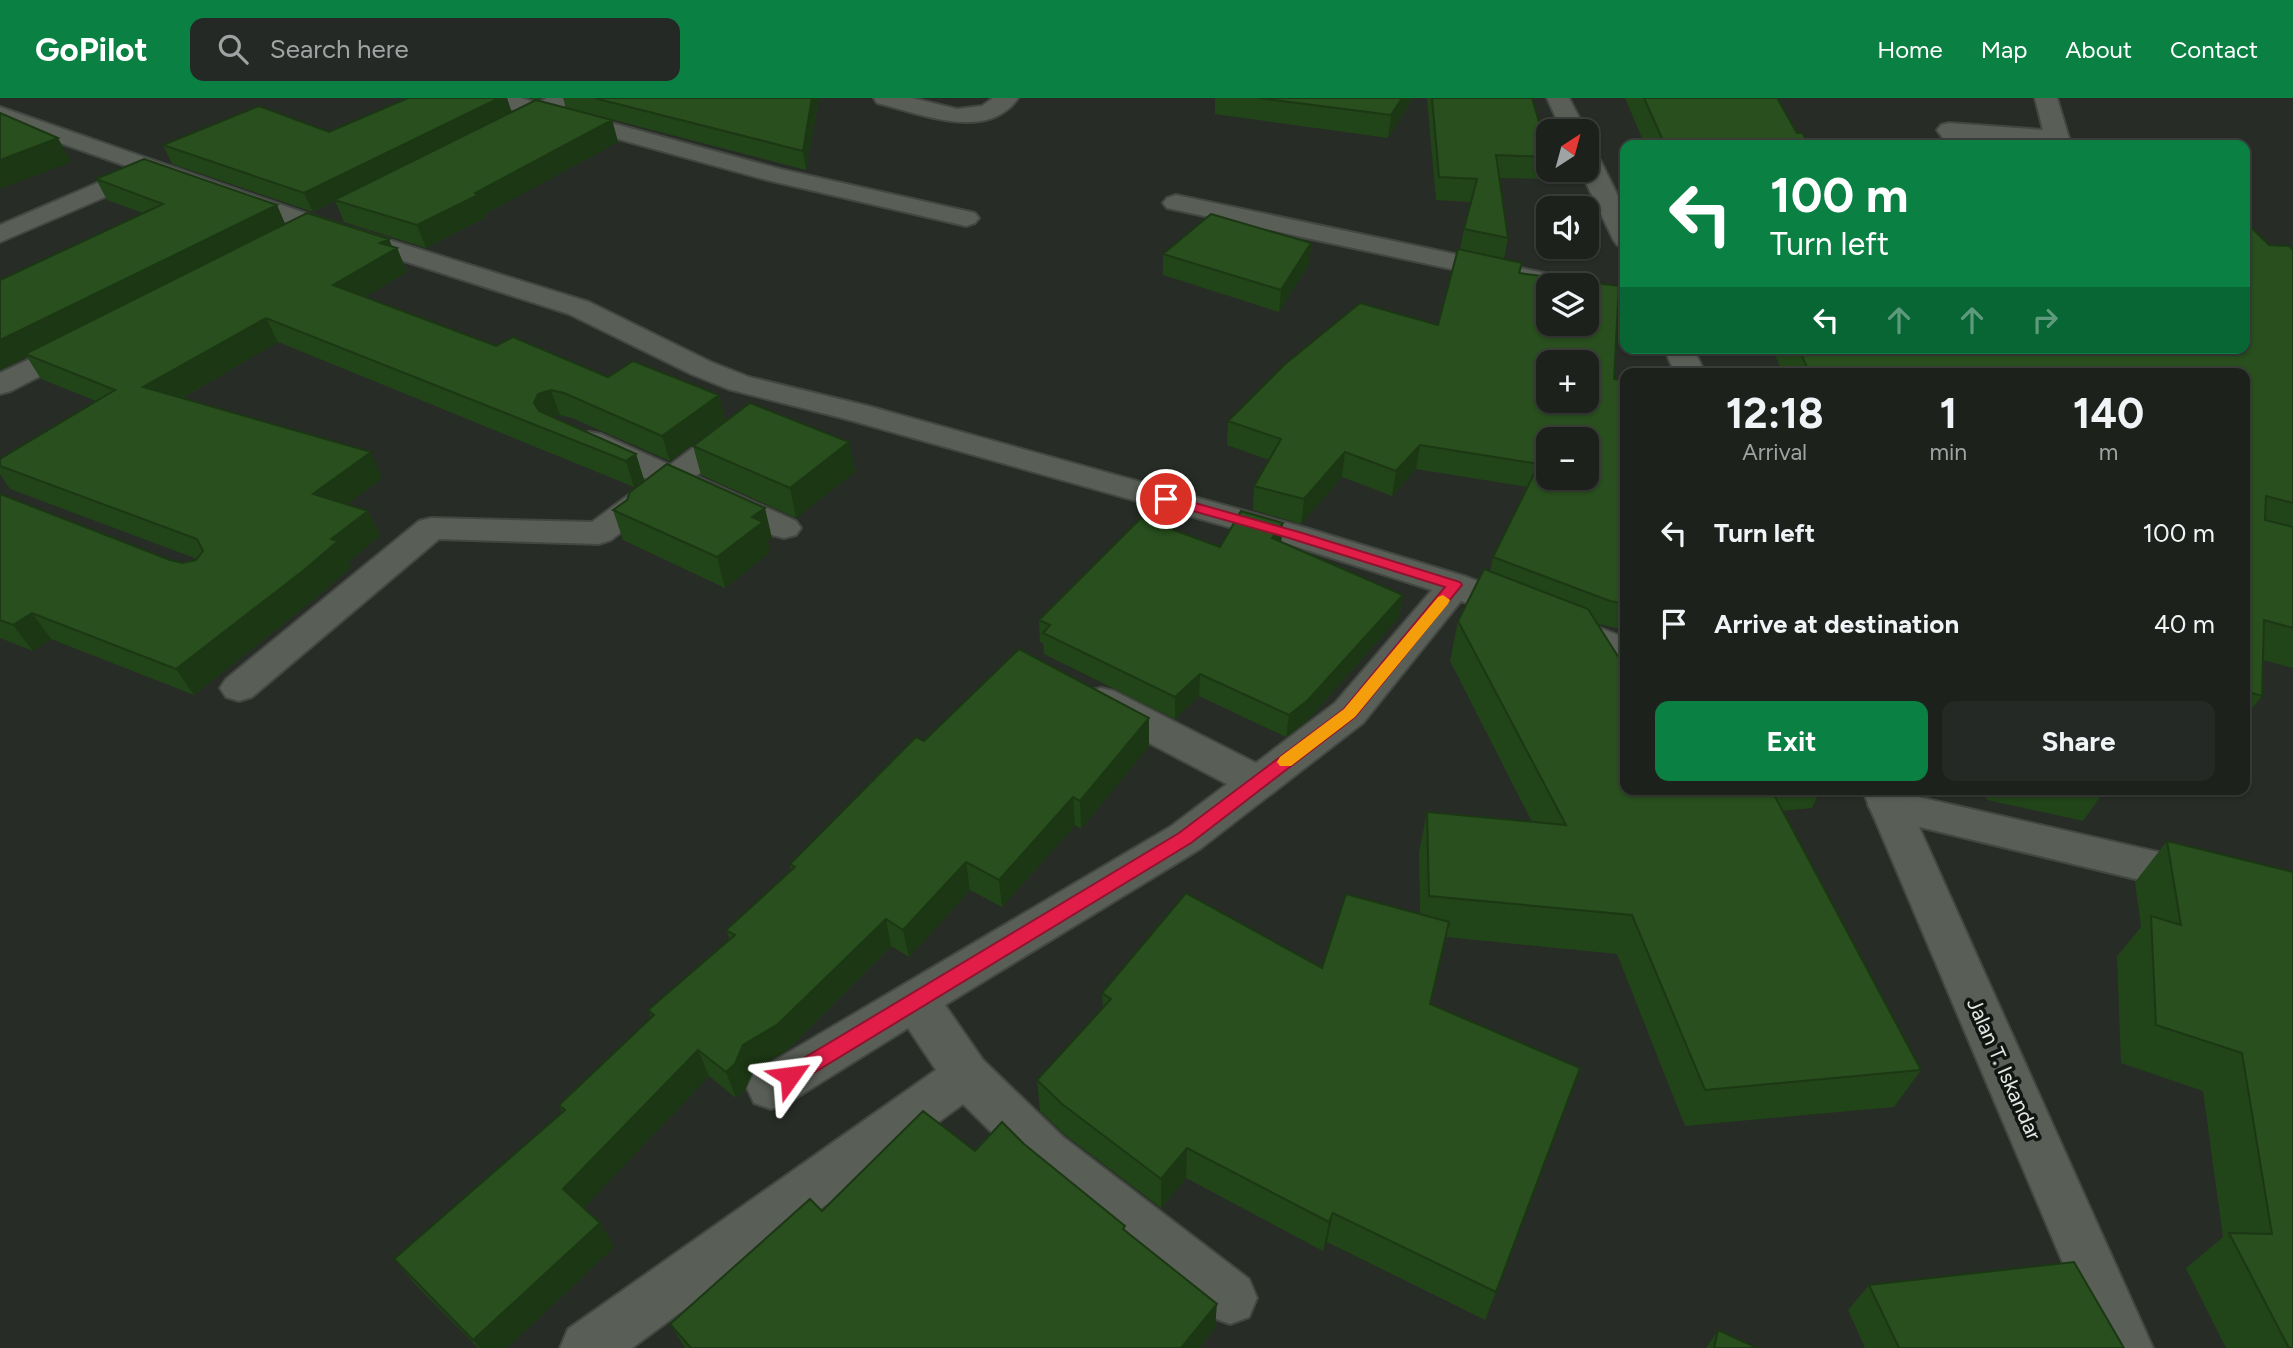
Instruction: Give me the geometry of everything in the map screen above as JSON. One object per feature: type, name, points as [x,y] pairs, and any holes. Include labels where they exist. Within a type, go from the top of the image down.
[{"type":"street","points":[[495,98],[537,112],[776,175],[966,218]]},
{"type":"street","points":[[488,137],[564,98]]},
{"type":"street","points":[[885,98],[957,116],[989,112],[1007,98]]},
{"type":"street","points":[[1558,98],[1568,119]]},
{"type":"street","points":[[1956,140],[1949,130],[2057,138],[2046,98]]},
{"type":"street","points":[[0,114],[313,224],[579,308],[701,368],[739,383],[1294,535],[1455,585],[1620,650]]},
{"type":"street","points":[[0,234],[156,167]]},
{"type":"street","points":[[1599,182],[1620,227]]},
{"type":"street","points":[[1177,203],[1536,279]]},
{"type":"street","points":[[277,243],[351,205]]},
{"type":"street","points":[[1599,293],[1620,298]]},
{"type":"street","points":[[0,385],[96,336]]},
{"type":"street","points":[[239,688],[430,528],[599,533],[784,394]]},
{"type":"street","points":[[560,427],[784,528]]},
{"type":"street","points":[[771,1088],[1185,838],[1349,713],[1455,585]]},
{"type":"street","points":[[1074,687],[1258,782]]},
{"type":"street","points":[[1885,797],[2293,900]]},
{"type":"street","name":"Jalan T. Iskandar","points":[[1885,797],[2126,1348]]},
{"type":"street","points":[[915,1000],[966,1075],[1046,1153],[1230,1298]]},
{"type":"street","points":[[605,1343],[966,1075]]},
{"type":"building","points":[[408,98],[499,98],[304,193],[163,145],[259,106],[329,132]]},
{"type":"building","points":[[594,98],[812,98],[803,151]]},
{"type":"building","points":[[1259,98],[1402,98],[1391,115]]},
{"type":"building","points":[[1432,98],[1532,98],[1538,119],[1536,157],[1496,155],[1508,238],[1464,229],[1477,179],[1439,177]]},
{"type":"building","points":[[1644,98],[1777,98],[1797,133],[1802,133],[1807,140],[1663,140]]},
{"type":"building","points":[[536,100],[612,120],[475,193],[478,195],[417,225],[334,200]]},
{"type":"building","points":[[0,113],[58,138],[0,160]]},
{"type":"building","points":[[144,159],[277,205],[0,340],[0,280],[163,204],[96,179]]},
{"type":"building","points":[[307,213],[389,239],[380,243],[397,248],[333,285],[496,346],[513,337],[608,377],[633,361],[719,395],[662,436],[564,393],[551,390],[538,394],[534,403],[539,411],[636,454],[626,461],[266,318],[143,387],[371,452],[313,494],[368,511],[331,539],[338,541],[304,570],[176,669],[32,613],[13,625],[0,620],[0,494],[170,560],[182,563],[196,560],[203,551],[197,539],[0,466],[0,459],[115,390],[25,354]]},
{"type":"building","points":[[1211,214],[1311,243],[1281,290],[1163,254]]},
{"type":"building","points":[[2250,226],[2269,245],[2289,246],[2293,250],[2293,503],[2266,496],[2265,520],[2293,527],[2293,628],[2264,620],[2262,696],[2250,692],[2250,368],[1808,368],[1801,354],[2250,354]]},
{"type":"building","points":[[1458,249],[1522,263],[1519,273],[1536,275],[1536,336],[1599,336],[1599,283],[1619,286],[1614,379],[1620,380],[1620,603],[1493,557],[1536,470],[1536,490],[1599,490],[1599,427],[1536,427],[1536,464],[1420,445],[1396,471],[1345,452],[1304,499],[1254,486],[1281,439],[1228,421],[1284,365],[1360,303],[1438,325]]},
{"type":"building","points":[[750,403],[849,442],[790,488],[693,446]]},
{"type":"building","points":[[667,464],[765,508],[752,517],[763,522],[717,557],[613,510],[627,500],[630,492]]},
{"type":"building","points":[[1241,511],[1283,523],[1272,538],[1403,595],[1308,700],[1289,715],[1200,674],[1175,697],[1043,633],[1050,625],[1039,620],[1141,518],[1220,547]]},
{"type":"building","points":[[1484,569],[1588,609],[1620,660],[1620,795],[1774,795],[1921,1070],[1705,1090],[1632,915],[1429,896],[1427,812],[1566,825],[1458,621]]},
{"type":"building","points":[[1019,649],[1149,718],[1080,801],[1073,797],[999,880],[966,862],[903,930],[886,919],[778,1024],[743,1045],[735,1064],[726,1072],[698,1050],[563,1189],[600,1223],[473,1340],[394,1259],[565,1110],[559,1105],[654,1015],[648,1010],[735,935],[726,930],[795,867],[790,864],[916,737],[924,741]]},
{"type":"building","points":[[2167,841],[2293,872],[2293,1348],[2289,1348],[2229,1233],[2272,1234],[2242,1053],[2156,1025],[2151,916],[2181,925]]},
{"type":"building","points":[[1186,893],[1322,968],[1346,894],[1449,922],[1430,1004],[1580,1068],[1496,1292],[1333,1213],[1329,1222],[1187,1148],[1161,1179],[1062,1104],[1037,1080],[1111,999],[1102,993]]},
{"type":"building","points":[[923,1111],[975,1151],[1002,1122],[1024,1144],[1125,1226],[1123,1229],[1217,1304],[1181,1348],[691,1348],[670,1324],[810,1199],[822,1211]]},
{"type":"building","points":[[2074,1262],[2124,1348],[1899,1348],[1869,1285]]},
{"type":"building","points":[[1718,1330],[1757,1348],[1714,1348]]},
{"type":"slow traffic","points":[[1285,762],[1349,713],[1443,600]]},
{"type":"route","points":[[790,1076],[1185,838],[1349,713],[1455,585],[1166,499]]}]
